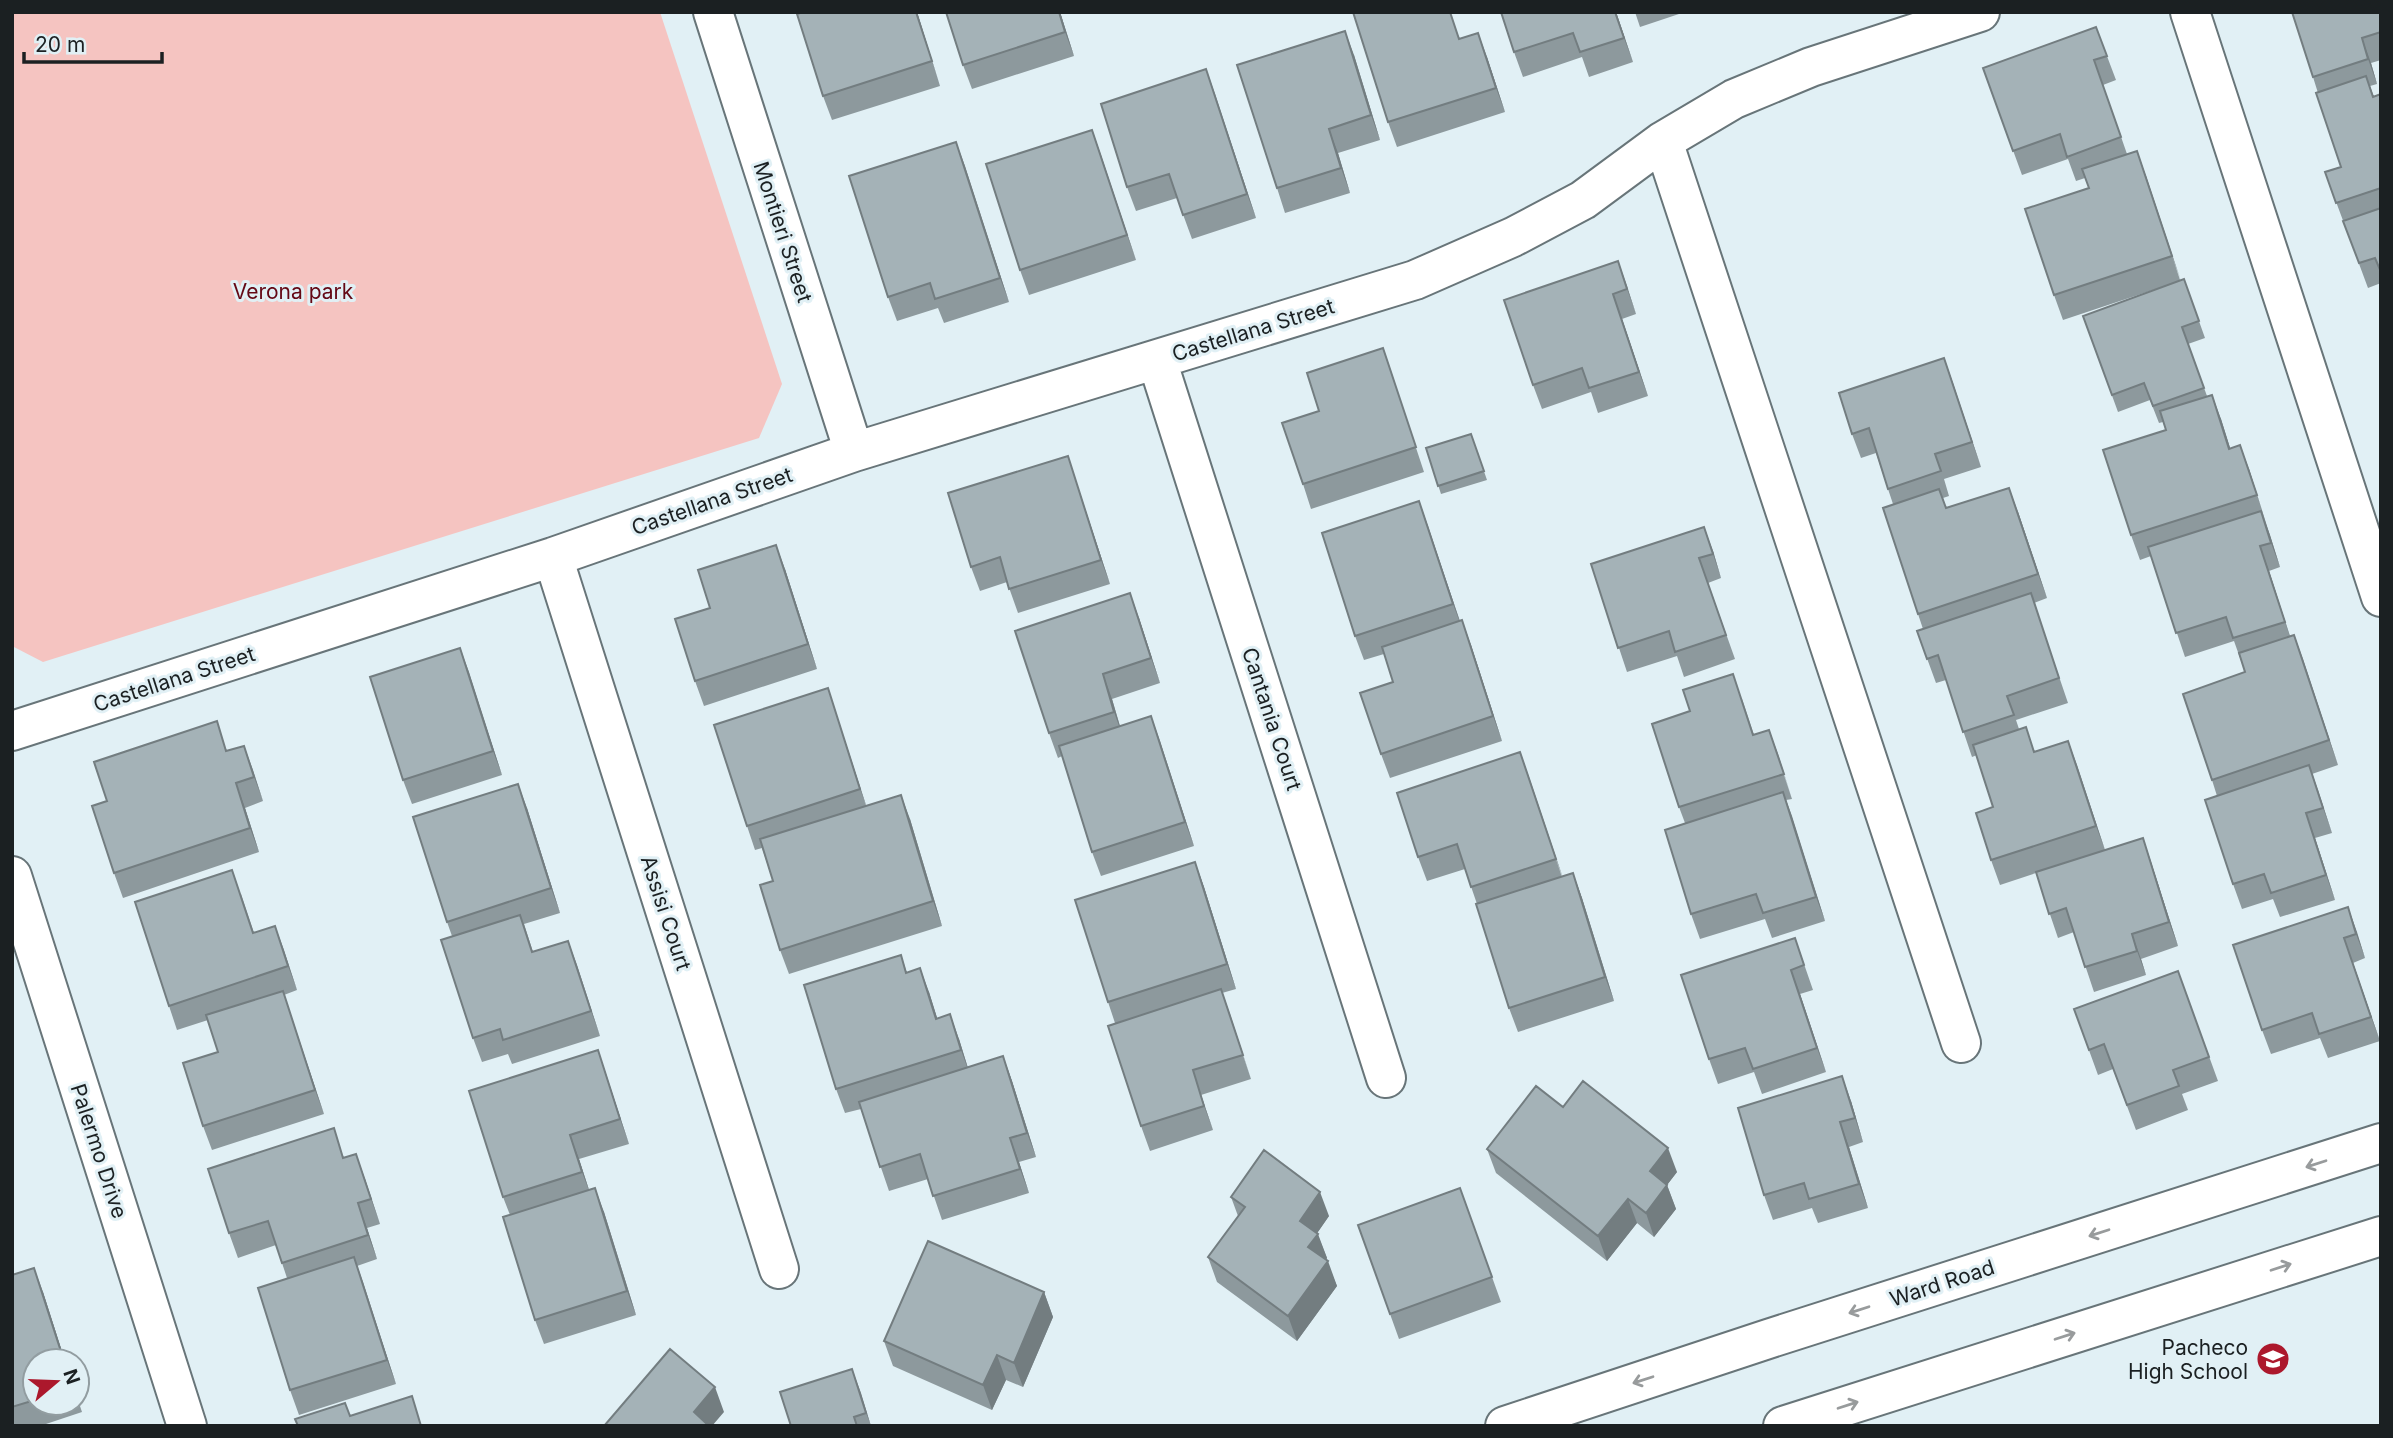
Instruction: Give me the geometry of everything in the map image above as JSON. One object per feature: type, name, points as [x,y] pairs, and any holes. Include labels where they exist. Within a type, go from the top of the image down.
[{"type":"street","name":"Montieri Street","points":[[713,12],[853,452]]},
{"type":"street","name":"Castellana Street","points":[[12,731],[553,557],[853,452],[1415,280],[1513,237],[1583,200],[1663,141],[1734,99],[1811,66],[1980,12]]},
{"type":"street","points":[[2190,12],[2381,597]]},
{"type":"street","points":[[1663,141],[1961,1042]]},
{"type":"street","name":"Cantania Court","points":[[1157,360],[1386,1079]]},
{"type":"street","name":"Assisi Court","points":[[553,557],[779,1269]]},
{"type":"street","name":"Palermo Drive","points":[[12,876],[187,1426]]},
{"type":"street","name":"Ward Road","points":[[1505,1426],[2381,1143]]},
{"type":"street","points":[[1783,1426],[2381,1236]]},
{"type":"green space","name":"Verona park","points":[[12,12],[660,12],[782,384],[759,438],[43,662],[12,646]]},
{"type":"building","points":[[916,12],[932,61],[823,96],[797,14]]},
{"type":"building","points":[[946,12],[1059,12],[1065,32],[963,65]]},
{"type":"building","points":[[1353,12],[1450,12],[1459,39],[1478,33],[1496,88],[1388,122]]},
{"type":"building","points":[[1501,12],[1615,12],[1624,38],[1580,52],[1573,33],[1514,52]]},
{"type":"building","points":[[2292,12],[2381,12],[2381,32],[2362,38],[2368,59],[2313,77]]},
{"type":"building","points":[[2096,27],[2107,56],[2094,60],[2121,137],[2067,157],[2060,134],[2013,151],[1983,68]]},
{"type":"building","points":[[1345,31],[1371,115],[1329,129],[1341,168],[1277,188],[1237,65]]},
{"type":"building","points":[[1206,69],[1247,194],[1183,215],[1169,174],[1127,187],[1101,104]]},
{"type":"building","points":[[2366,76],[2373,97],[2381,94],[2381,188],[2336,203],[2325,172],[2341,167],[2316,93]]},
{"type":"building","points":[[1092,130],[1127,235],[1020,270],[986,164]]},
{"type":"building","points":[[956,142],[1000,278],[935,299],[930,283],[888,297],[849,176]]},
{"type":"building","points":[[2137,151],[2172,256],[2054,295],[2025,209],[2089,188],[2082,169]]},
{"type":"building","points":[[2381,208],[2381,272],[2375,258],[2359,263],[2343,221]]},
{"type":"building","points":[[1618,261],[1627,289],[1613,294],[1639,372],[1589,388],[1582,368],[1533,385],[1504,300]]},
{"type":"building","points":[[2184,279],[2199,321],[2182,327],[2204,388],[2153,406],[2144,383],[2112,395],[2083,316]]},
{"type":"building","points":[[1383,348],[1416,447],[1303,484],[1282,423],[1319,411],[1307,373]]},
{"type":"building","points":[[1944,358],[1972,442],[1935,454],[1941,471],[1888,489],[1869,428],[1852,434],[1839,393]]},
{"type":"building","points":[[2212,395],[2229,449],[2240,445],[2257,495],[2131,535],[2103,450],[2166,430],[2160,411]]},
{"type":"building","points":[[1471,434],[1484,471],[1438,486],[1426,448]]},
{"type":"building","points":[[1068,456],[1101,560],[1009,589],[1000,557],[971,567],[948,493]]},
{"type":"building","points":[[2009,488],[2038,574],[1918,614],[1883,508],[1939,489],[1946,508]]},
{"type":"building","points":[[1419,501],[1453,604],[1355,636],[1322,533]]},
{"type":"building","points":[[2261,511],[2271,543],[2260,546],[2285,622],[2233,638],[2226,617],[2176,633],[2148,547]]},
{"type":"building","points":[[1704,527],[1713,554],[1699,558],[1726,635],[1675,652],[1669,631],[1618,648],[1591,564]]},
{"type":"building","points":[[776,545],[808,644],[695,681],[675,619],[710,608],[698,570]]},
{"type":"building","points":[[1130,593],[1151,658],[1103,674],[1114,712],[1049,733],[1015,631]]},
{"type":"building","points":[[2031,593],[2059,678],[2007,696],[2014,715],[1963,732],[1938,655],[1927,659],[1917,631]]},
{"type":"building","points":[[1462,620],[1493,716],[1381,754],[1360,693],[1393,682],[1382,647]]},
{"type":"building","points":[[2294,635],[2329,740],[2212,780],[2183,694],[2245,672],[2239,653]]},
{"type":"building","points":[[460,648],[493,751],[403,780],[370,677]]},
{"type":"building","points":[[1733,674],[1753,735],[1769,730],[1784,774],[1679,807],[1652,724],[1690,711],[1683,690]]},
{"type":"building","points":[[828,688],[860,789],[747,826],[714,725]]},
{"type":"building","points":[[1151,716],[1185,822],[1092,852],[1059,746]]},
{"type":"building","points":[[217,721],[226,751],[244,746],[254,777],[236,783],[250,828],[114,873],[92,806],[107,801],[94,762]]},
{"type":"building","points":[[2026,727],[2034,752],[2068,741],[2096,826],[1991,860],[1976,813],[1993,807],[1973,745]]},
{"type":"building","points":[[1520,752],[1556,859],[1471,887],[1457,844],[1418,857],[1397,793]]},
{"type":"building","points":[[2309,765],[2323,808],[2306,813],[2326,875],[2271,893],[2264,874],[2233,884],[2205,800]]},
{"type":"building","points":[[518,784],[551,888],[447,922],[413,817]]},
{"type":"building","points":[[1783,792],[1816,897],[1763,913],[1756,894],[1691,914],[1665,830]]},
{"type":"building","points":[[901,795],[933,901],[780,950],[760,885],[773,881],[760,839]]},
{"type":"building","points":[[2143,838],[2169,922],[2132,934],[2137,951],[2085,967],[2066,908],[2049,914],[2036,872]]},
{"type":"building","points":[[1195,862],[1227,964],[1108,1002],[1075,900]]},
{"type":"building","points":[[232,870],[253,933],[275,926],[288,966],[169,1006],[135,902]]},
{"type":"building","points":[[1573,873],[1605,977],[1509,1008],[1476,904]]},
{"type":"building","points":[[2348,907],[2356,934],[2344,938],[2371,1017],[2319,1034],[2312,1013],[2262,1030],[2233,945]]},
{"type":"building","points":[[520,915],[532,952],[568,941],[591,1011],[503,1040],[500,1029],[473,1038],[441,940]]},
{"type":"building","points":[[1795,938],[1804,965],[1791,970],[1817,1048],[1753,1069],[1745,1048],[1709,1059],[1681,975]]},
{"type":"building","points":[[901,955],[906,973],[920,968],[936,1019],[950,1014],[961,1050],[836,1089],[804,985]]},
{"type":"building","points":[[2178,971],[2209,1057],[2173,1070],[2179,1086],[2127,1105],[2104,1044],[2089,1050],[2074,1009]]},
{"type":"building","points":[[1221,989],[1243,1055],[1193,1070],[1204,1106],[1141,1126],[1108,1026]]},
{"type":"building","points":[[283,991],[315,1090],[203,1126],[183,1063],[218,1052],[206,1015]]},
{"type":"building","points":[[598,1050],[620,1119],[570,1135],[582,1172],[503,1197],[469,1091]]},
{"type":"building","points":[[1003,1056],[1027,1133],[1010,1138],[1020,1169],[933,1196],[920,1154],[880,1167],[859,1102]]},
{"type":"building","points":[[1842,1076],[1855,1118],[1840,1122],[1859,1184],[1809,1199],[1804,1183],[1764,1195],[1738,1108]]},
{"type":"building","points":[[1583,1081],[1668,1148],[1650,1171],[1667,1185],[1646,1213],[1628,1199],[1598,1236],[1487,1149],[1536,1086],[1563,1107]]},
{"type":"building","points":[[334,1128],[343,1158],[356,1154],[371,1199],[358,1203],[368,1235],[282,1263],[268,1221],[229,1233],[208,1169]]},
{"type":"building","points":[[1264,1150],[1320,1192],[1300,1221],[1318,1234],[1308,1247],[1328,1261],[1288,1316],[1208,1257],[1245,1207],[1231,1197]]},
{"type":"building","points":[[595,1188],[627,1291],[535,1320],[503,1217]]},
{"type":"building","points":[[1460,1188],[1492,1277],[1390,1314],[1358,1225]]},
{"type":"building","points":[[928,1241],[1044,1292],[1014,1363],[997,1355],[983,1385],[884,1341]]},
{"type":"building","points":[[354,1257],[387,1360],[290,1390],[258,1288]]},
{"type":"building","points":[[34,1268],[59,1347],[21,1347],[21,1404],[12,1407],[12,1275]]},
{"type":"building","points":[[670,1349],[715,1387],[694,1412],[709,1426],[604,1426]]},
{"type":"building","points":[[852,1369],[866,1413],[854,1417],[857,1426],[791,1426],[780,1392]]},
{"type":"building","points":[[412,1396],[421,1426],[298,1426],[295,1419],[345,1403],[350,1416]]},
{"type":"place","name":"Pacheco High School","points":[[2273,1359]]}]
